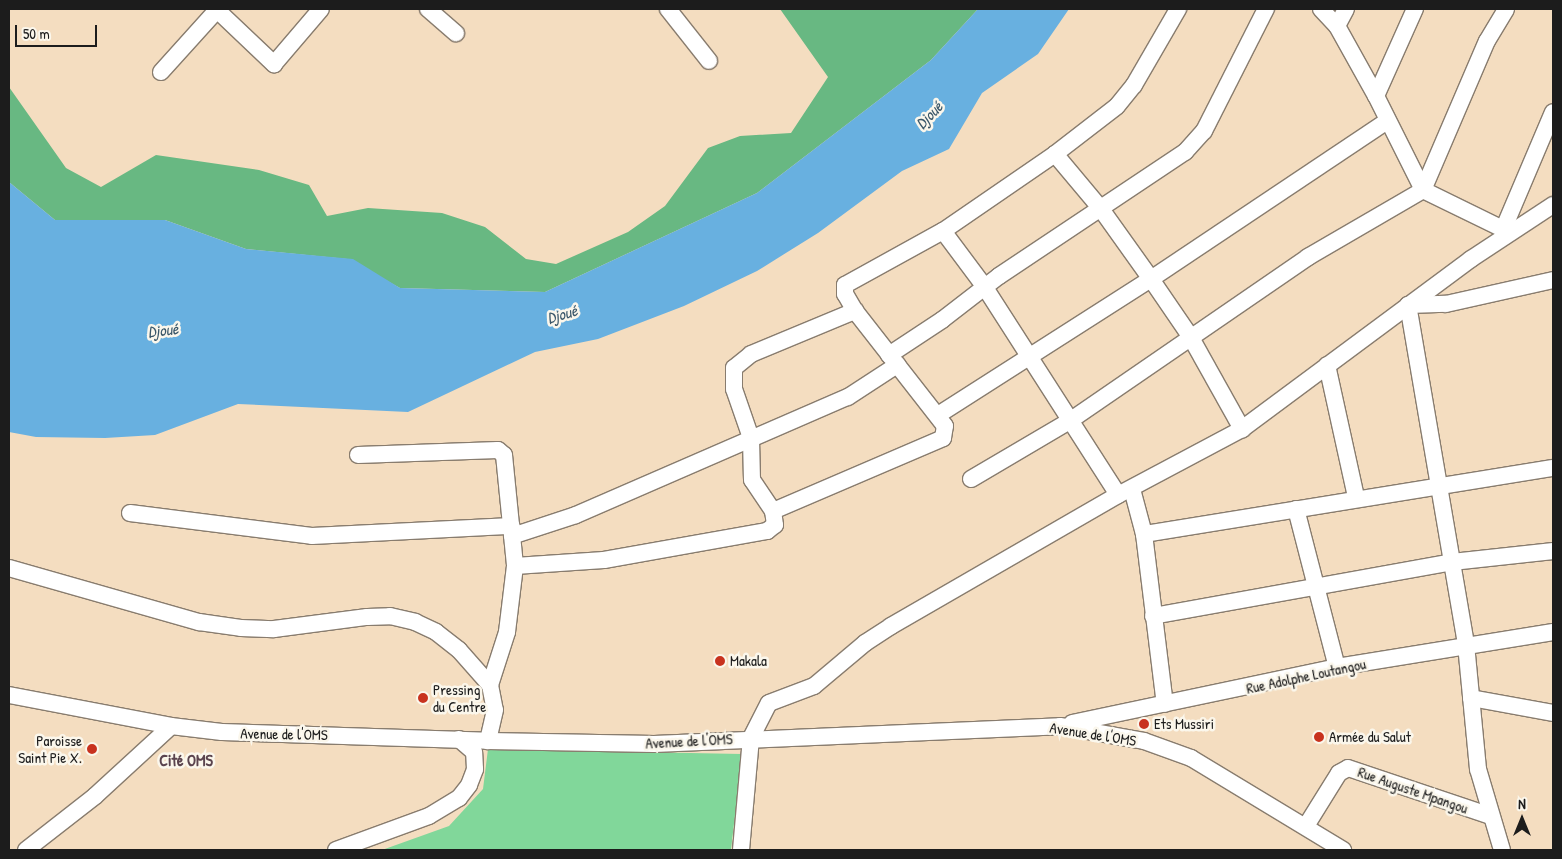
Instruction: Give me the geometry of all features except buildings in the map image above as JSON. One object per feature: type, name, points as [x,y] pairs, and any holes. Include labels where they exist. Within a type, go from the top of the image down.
[{"type":"street","points":[[161,72],[218,10],[274,64],[321,9]]},
{"type":"street","points":[[428,9],[456,33]]},
{"type":"street","points":[[668,9],[709,61]]},
{"type":"street","points":[[774,511],[939,440],[946,430],[938,416],[855,311],[846,294],[845,285],[943,231],[1055,154],[1117,106],[1134,85],[1178,9]]},
{"type":"street","points":[[130,513],[312,536],[512,531],[576,514],[848,397],[984,286],[1186,152],[1204,131],[1266,9]]},
{"type":"street","points":[[1321,9],[1337,26],[1376,96],[1423,190],[1506,231]]},
{"type":"street","points":[[1337,26],[1346,9]]},
{"type":"street","points":[[1376,96],[1415,9]]},
{"type":"street","points":[[971,479],[1071,420],[1190,336],[1308,258],[1423,190],[1487,41],[1506,9]]},
{"type":"street","points":[[1506,231],[1553,112]]},
{"type":"street","points":[[938,416],[1151,280],[1387,121]]},
{"type":"street","points":[[1055,154],[1101,209],[1190,336],[1242,429]]},
{"type":"street","points":[[741,850],[751,738],[769,702],[814,686],[865,643],[890,626],[1125,492],[1242,429],[1506,231],[1553,205]]},
{"type":"street","points":[[943,231],[984,286],[1071,420],[1125,492],[1144,534],[1165,704]]},
{"type":"street","points":[[1408,304],[1446,304],[1553,280]]},
{"type":"street","points":[[1408,304],[1466,644],[1478,769],[1502,850]]},
{"type":"street","points":[[515,566],[604,560],[767,531],[775,525],[774,511],[752,480],[751,438],[732,378],[737,364],[751,354],[855,311]]},
{"type":"street","points":[[1327,365],[1356,498]]},
{"type":"street","points":[[358,455],[498,450],[504,455],[515,566],[507,632],[490,685],[494,710],[488,741]]},
{"type":"street","points":[[1144,534],[1439,484],[1553,468]]},
{"type":"street","points":[[1296,509],[1337,667]]},
{"type":"street","points":[[1153,616],[1452,562],[1553,551]]},
{"type":"street","points":[[9,568],[199,622],[241,628],[274,629],[367,617],[390,616],[415,622],[436,632],[459,650],[490,685]]},
{"type":"street","name":"Rue Adolphe Loutangou","points":[[1060,726],[1337,667],[1466,644],[1553,632]]},
{"type":"street","name":"Avenue de l'OMS","points":[[9,694],[171,726],[222,732],[488,741],[654,744],[751,738],[1060,726],[1144,742],[1191,758],[1343,850]]},
{"type":"street","points":[[1471,698],[1553,713]]},
{"type":"street","points":[[26,850],[95,796],[171,726]]},
{"type":"street","points":[[336,850],[429,816],[459,798],[469,785],[475,769],[474,752],[459,739]]},
{"type":"street","name":"Rue Auguste Mpangou","points":[[1306,826],[1339,773],[1348,768],[1491,816]]},
{"type":"green space","points":[[780,9],[978,9],[931,60],[757,193],[545,292],[400,288],[347,259],[246,249],[165,220],[55,220],[9,182],[9,87],[66,168],[101,187],[156,155],[259,170],[309,185],[327,216],[368,208],[442,213],[485,227],[526,259],[556,264],[628,232],[665,206],[708,148],[740,136],[791,133],[828,77]]},
{"type":"green space","points":[[488,749],[742,754],[731,850],[382,850],[449,826],[483,789]]},
{"type":"water","name":"Djoué","points":[[978,9],[1069,9],[1038,54],[982,93],[949,149],[902,171],[818,233],[757,271],[684,306],[598,339],[535,352],[408,412],[238,404],[155,435],[105,438],[36,437],[9,432],[9,182],[55,220],[165,220],[246,249],[353,259],[400,288],[545,292],[757,193],[931,60]]},
{"type":"place","name":"Makala","points":[[720,661]]},
{"type":"place","name":"Pressing du Centre","points":[[423,698]]},
{"type":"place","name":"Ets Mussiri","points":[[1144,724]]},
{"type":"place","name":"Armée du Salut","points":[[1319,737]]},
{"type":"place","name":"Paroisse Saint Pie X.","points":[[92,749]]},
{"type":"district","name":"Cité OMS","points":[[186,760]]}]
